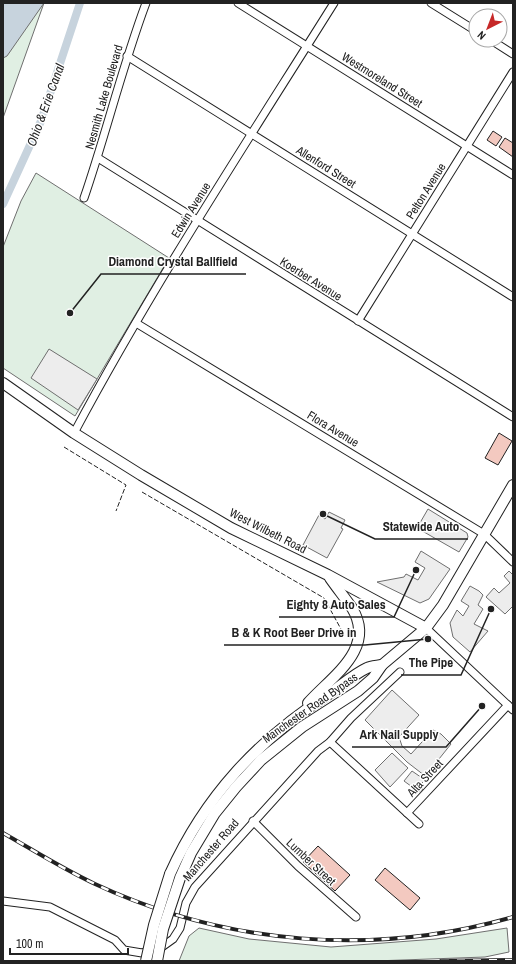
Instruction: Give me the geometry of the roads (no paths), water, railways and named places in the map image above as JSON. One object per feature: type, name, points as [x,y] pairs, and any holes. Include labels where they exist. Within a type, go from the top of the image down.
[{"type":"main road","name":"West Wilbeth Road","points":[[3,383],[74,433],[141,475],[231,528],[328,575],[426,628]]},
{"type":"main road","points":[[426,628],[443,605],[513,485]]},
{"type":"main road","points":[[301,712],[325,685],[345,666],[356,650],[358,640],[358,625],[352,609],[328,575]]},
{"type":"main road","name":"Manchester Road Bypass","points":[[157,961],[175,876],[208,824],[243,779],[269,752],[289,736],[358,691],[373,678],[382,665],[426,628]]},
{"type":"main road","name":"Manchester Road Bypass","points":[[146,961],[154,925],[196,823],[225,783],[263,744],[301,712],[367,668],[382,665]]},
{"type":"street","name":"Nesmith Lake Boulevard","points":[[84,198],[98,158],[127,56],[146,3]]},
{"type":"street","name":"Westmoreland Street","points":[[238,3],[513,175]]},
{"type":"street","name":"Edwin Avenue","points":[[74,433],[136,323],[198,220],[334,3]]},
{"type":"street","points":[[431,3],[468,26]]},
{"type":"street","points":[[504,48],[513,54]]},
{"type":"street","name":"Allenford Street","points":[[127,56],[513,297]]},
{"type":"street","name":"Pelton Avenue","points":[[358,321],[513,72]]},
{"type":"street","name":"Koerber Avenue","points":[[98,158],[513,417]]},
{"type":"street","name":"Flora Avenue","points":[[136,323],[484,534],[513,562]]},
{"type":"street","name":"West Wilbeth Road","points":[[426,628],[510,707]]},
{"type":"street","name":"Manchester Road","points":[[3,901],[50,907],[115,940],[124,950],[130,952],[142,953],[159,949],[170,943],[177,934],[186,904],[195,887],[318,751],[330,742],[351,718],[400,672]]},
{"type":"street","name":"Alta Street","points":[[407,813],[510,707]]},
{"type":"street","points":[[330,742],[419,824]]},
{"type":"street","name":"Lumber Street","points":[[253,822],[298,866],[356,917]]},
{"type":"waterway","name":"Ohio & Erie Canal","points":[[3,204],[41,121],[80,3]]},
{"type":"railway","points":[[3,833],[83,878],[145,905],[196,921],[248,932],[301,938],[354,940],[407,937],[461,930],[513,917]]},
{"type":"railway","points":[[441,961],[513,960]]},
{"type":"place","name":"Diamond Crystal Ballfield","points":[[70,313]]},
{"type":"place","name":"Statewide Auto","points":[[323,514]]},
{"type":"place","name":"Eighty 8 Auto Sales","points":[[416,570]]},
{"type":"place","name":"The Pipe","points":[[491,609]]},
{"type":"place","name":"B & K Root Beer Drive in","points":[[428,639]]},
{"type":"place","name":"Ark Nail Supply","points":[[482,706]]}]
